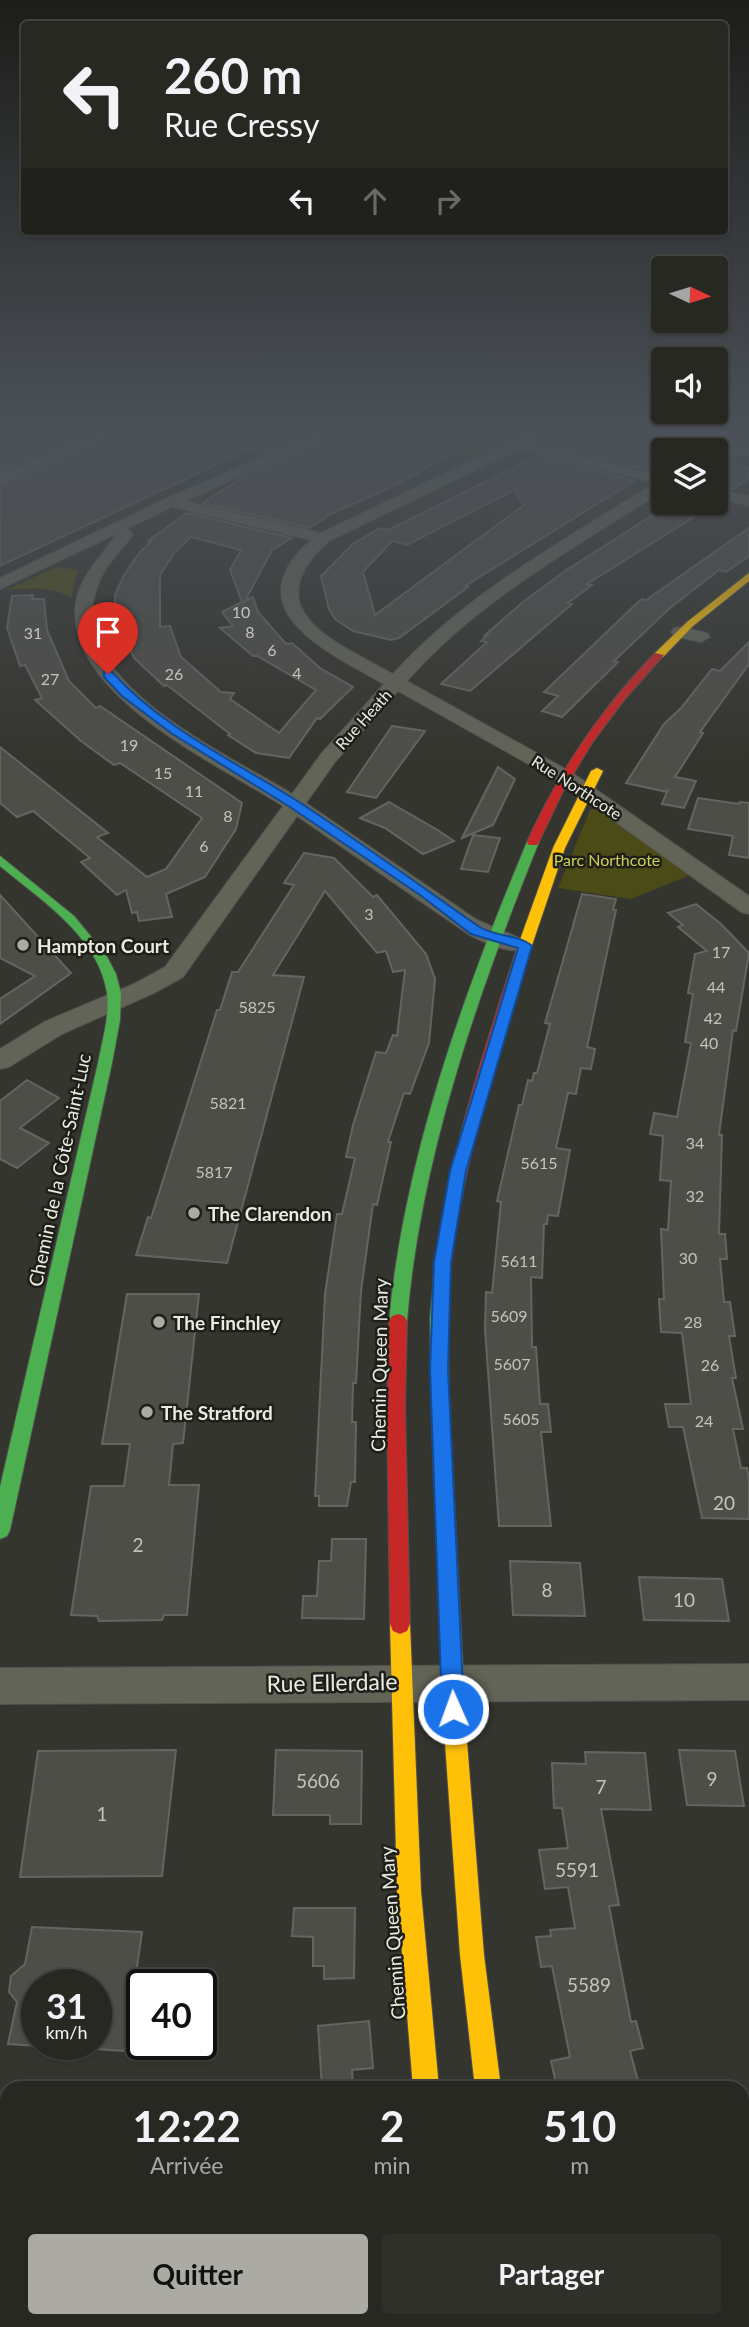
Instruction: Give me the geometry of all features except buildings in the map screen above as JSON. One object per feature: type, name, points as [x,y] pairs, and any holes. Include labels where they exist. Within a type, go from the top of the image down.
[{"type":"street","points":[[0,584],[95,539]]},
{"type":"street","points":[[122,539],[97,567],[86,592],[83,607],[96,656],[125,694],[175,731],[295,805],[424,892],[476,932],[525,946]]},
{"type":"street","name":"Rue Northcote","points":[[322,539],[302,555],[289,575],[288,592],[296,614],[313,635],[565,776],[749,907]]},
{"type":"street","name":"Rue Heath","points":[[0,1061],[53,1028],[154,983],[181,965],[328,758],[396,682],[447,632],[508,583],[577,539]]},
{"type":"street","points":[[50,561],[97,567]]},
{"type":"street","name":"Chemin Queen Mary","points":[[425,2081],[411,1918],[401,1681],[396,1373],[404,1255],[411,1208],[428,1139],[494,939],[526,852],[565,776],[583,745],[615,703],[680,632],[749,576]]},
{"type":"street","points":[[680,632],[695,643],[749,596]]},
{"type":"street","points":[[487,2081],[466,1895],[453,1681],[439,1369],[443,1262],[458,1171],[525,946],[548,880],[586,790],[604,759]]},
{"type":"street","name":"Chemin de la Côte-Saint-Luc","points":[[0,1530],[105,1063],[114,1002],[110,974],[92,946],[1,862]]},
{"type":"street","name":"Rue Ellerdale","points":[[0,1686],[401,1681],[749,1682]]},
{"type":"green space","points":[[57,567],[78,570],[71,598],[48,590],[6,590]]},
{"type":"green space","name":"Parc Northcote","points":[[594,809],[690,875],[631,899],[558,888],[590,810]]},
{"type":"traffic: fast","points":[[398,1321],[406,1248],[430,1142],[487,963],[533,842]]},
{"type":"traffic: fast","points":[[0,860],[51,902],[85,937],[109,974],[114,993],[112,1028],[105,1063],[0,1530]]},
{"type":"traffic: fast","points":[[443,1264],[439,1318],[440,1398],[455,1729]]},
{"type":"traffic: slow","points":[[659,655],[690,624],[749,576]]},
{"type":"traffic: slow","points":[[523,951],[559,848],[597,771]]},
{"type":"traffic: slow","points":[[400,1624],[409,1891],[425,2081]]},
{"type":"traffic: slow","points":[[455,1729],[472,1955],[487,2081]]},
{"type":"traffic: jam","points":[[533,842],[557,791],[587,742],[621,697],[659,655]]},
{"type":"traffic: jam","points":[[443,1264],[464,1145],[523,951]]},
{"type":"traffic: jam","points":[[398,1321],[396,1407],[400,1624]]},
{"type":"place","name":"Hampton Court","points":[[23,945]]},
{"type":"place","name":"The Clarendon","points":[[194,1213]]},
{"type":"place","name":"The Finchley","points":[[159,1322]]},
{"type":"place","name":"The Stratford","points":[[147,1412]]},
{"type":"route","points":[[108,674],[125,694],[175,731],[295,805],[424,892],[476,932],[525,946],[458,1171],[443,1262],[439,1369],[453,1709]]}]
